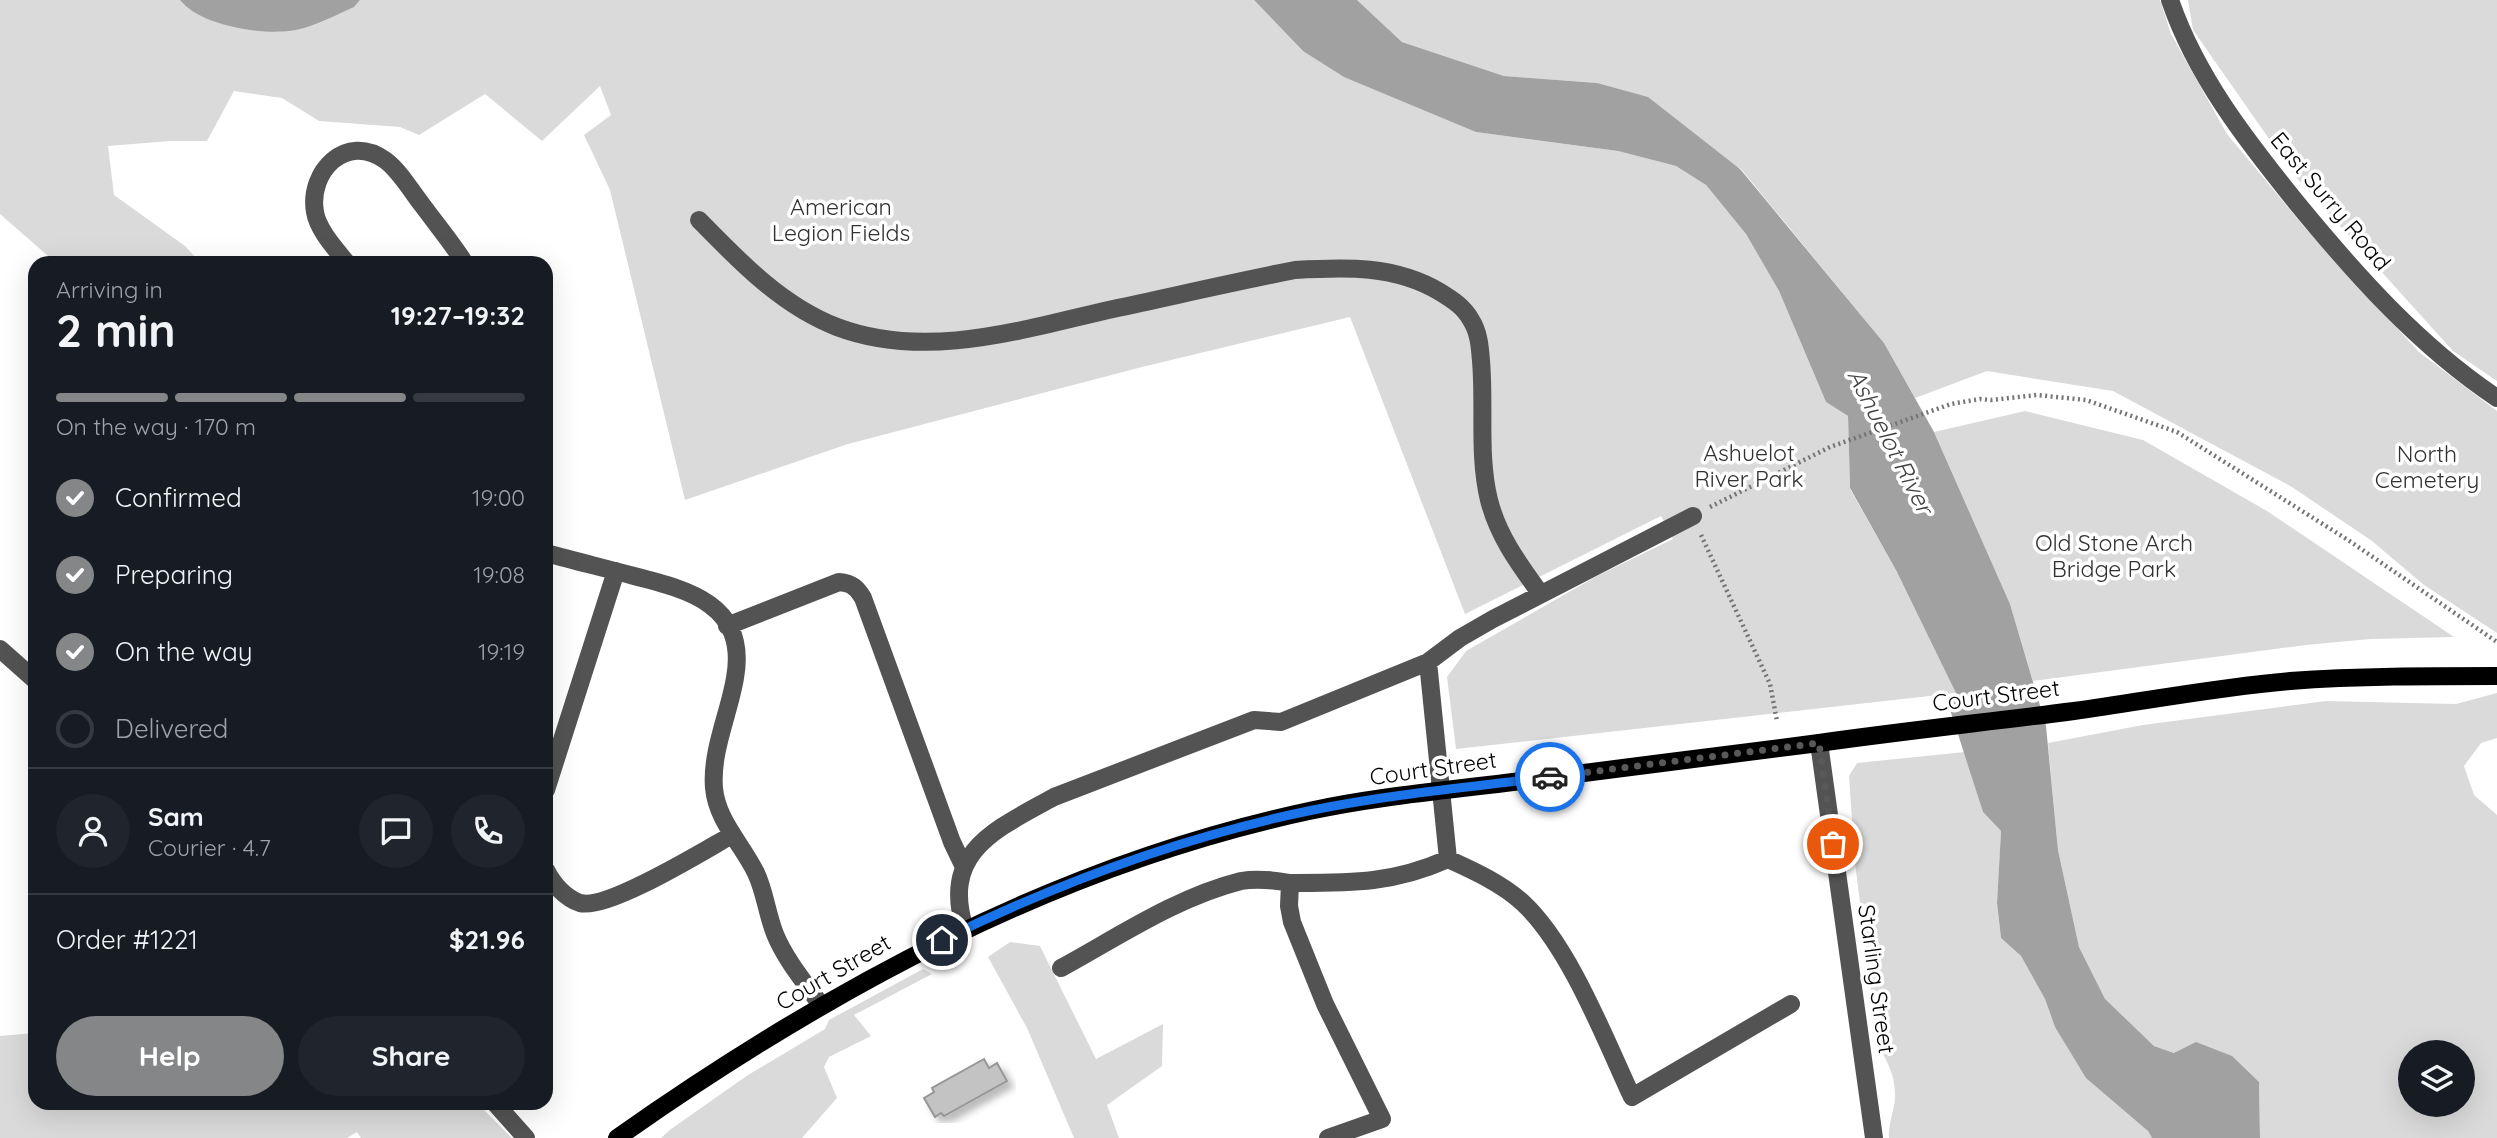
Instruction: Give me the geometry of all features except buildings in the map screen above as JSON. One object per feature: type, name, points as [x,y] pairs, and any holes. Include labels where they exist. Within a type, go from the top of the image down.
[{"type":"main road","name":"Court Street","points":[[617,1138],[693,1085],[821,1005],[965,929],[1143,856],[1240,827],[1312,810],[1440,790],[2284,682],[2372,676],[2497,676]]},
{"type":"street","name":"East Surry Road","points":[[2170,0],[2179,28],[2228,113],[2329,242],[2402,321],[2463,375],[2497,398]]},
{"type":"street","points":[[342,256],[320,224],[314,198],[318,181],[328,166],[339,155],[352,150],[370,153],[384,160],[398,173],[460,256]]},
{"type":"street","points":[[699,220],[763,282],[802,309],[835,326],[866,337],[903,343],[986,337],[1295,270],[1381,270],[1419,280],[1460,304],[1472,321],[1479,341],[1482,363],[1483,466],[1489,499],[1498,528],[1511,553],[1540,593]]},
{"type":"street","points":[[965,929],[958,908],[957,887],[964,867],[978,846],[998,829],[1054,797],[1254,720],[1281,722],[1427,662],[1460,638],[1540,593],[1693,516]]},
{"type":"street","points":[[553,555],[681,588],[703,598],[720,614],[731,632],[737,656],[735,677],[715,763],[714,788],[719,809],[756,873],[775,935],[821,1005]]},
{"type":"street","points":[[553,768],[616,571]]},
{"type":"street","points":[[727,626],[839,582],[849,583],[857,589],[868,611],[952,842],[964,867]]},
{"type":"street","points":[[0,649],[28,675]]},
{"type":"street","points":[[1427,662],[1448,859]]},
{"type":"street","name":"Starling Street","points":[[1819,743],[1874,1138]]},
{"type":"street","points":[[553,879],[565,895],[583,904],[601,902],[627,892],[732,835]]},
{"type":"street","points":[[1061,968],[1165,911],[1242,881],[1265,879],[1290,883],[1364,883],[1401,876],[1448,859],[1490,880],[1521,901],[1545,927],[1581,988],[1632,1097],[1791,1004]]},
{"type":"street","points":[[1290,883],[1289,906],[1292,922],[1320,992],[1382,1119],[1328,1138]]},
{"type":"street","points":[[501,1110],[526,1138]]},
{"type":"path","points":[[1777,721],[1770,684],[1693,516],[1830,447],[1951,404],[1980,399],[2037,395],[2086,400],[2177,432],[2348,540],[2497,642]]},
{"type":"green space","name":"American Legion Fields","points":[[0,0],[180,0],[184,5],[354,7],[360,0],[1254,0],[1303,51],[1476,132],[1618,151],[1676,166],[1706,185],[1746,234],[1779,291],[1826,402],[1848,416],[1850,489],[1897,572],[1956,693],[1456,749],[1447,677],[1466,651],[1597,576],[1673,539],[1661,516],[1465,614],[1350,317],[1142,367],[848,444],[685,500],[610,190],[584,135],[611,115],[600,86],[542,141],[485,94],[419,135],[400,127],[319,121],[282,98],[234,91],[207,141],[108,146],[114,195],[185,246],[194,256],[48,256],[0,214]]},
{"type":"green space","name":"North Cemetery","points":[[1357,0],[2160,0],[2171,34],[2227,134],[2306,229],[2419,352],[2497,411],[2497,633],[2424,585],[2372,541],[2292,487],[2113,391],[1987,371],[1915,398],[1884,343],[1741,169],[1597,83],[1504,76],[1402,42]]},
{"type":"green space","points":[[2188,0],[2497,0],[2497,381],[2453,351],[2295,176],[2193,30]]},
{"type":"green space","name":"Old Stone Arch Bridge Park","points":[[2025,411],[2143,440],[2267,511],[2454,637],[2370,639],[2306,645],[2033,681],[2010,604],[1934,432]]},
{"type":"green space","points":[[2497,693],[2497,738],[2481,743],[2464,766],[2474,795],[2497,815],[2497,1138],[2260,1138],[2259,1082],[2154,1046],[2105,1000],[2079,947],[2058,850],[2048,743],[2143,725],[2326,701],[2456,704]]},
{"type":"green space","points":[[1965,752],[1983,812],[2001,831],[1997,903],[2001,938],[2021,956],[2045,999],[2055,1027],[2152,1138],[1889,1138],[1895,1091],[1891,1070],[1878,1045],[1855,863],[1849,776],[1857,763]]},
{"type":"green space","points":[[1010,942],[1040,946],[1096,1059],[1163,1024],[1162,1066],[1107,1105],[1119,1138],[1074,1138],[1027,1028],[988,957]]},
{"type":"green space","points":[[923,969],[932,974],[854,1015],[871,1036],[829,1057],[824,1067],[837,1098],[802,1138],[661,1138],[748,1075],[825,1029],[829,1020]]},
{"type":"green space","points":[[28,1034],[28,1110],[484,1110],[512,1138],[361,1138],[357,1132],[347,1138],[0,1138],[0,1036]]},
{"type":"water","points":[[180,0],[360,0],[354,7],[310,26],[274,32],[220,23],[190,9]]},
{"type":"water","name":"Ashuelot River","points":[[1254,0],[1357,0],[1402,42],[1504,76],[1597,83],[1648,97],[1740,169],[1884,343],[1934,432],[2010,604],[2046,726],[2058,850],[2079,947],[2105,999],[2154,1046],[2174,1053],[2196,1042],[2232,1056],[2259,1082],[2260,1138],[2152,1138],[2148,1131],[2086,1078],[2055,1027],[2045,999],[2021,956],[2001,938],[1997,903],[2001,831],[1983,812],[1947,700],[1956,693],[1897,572],[1850,488],[1848,416],[1826,402],[1779,291],[1746,234],[1706,185],[1676,166],[1618,151],[1476,132],[1344,77],[1303,51]]},
{"type":"way so far","points":[[1550,777],[1819,743],[1833,844]]},
{"type":"route","points":[[942,940],[1143,856],[1240,827],[1336,806],[1550,777]]},
{"type":"park label","name":"Ashuelot River Park","points":[[1749,465]]}]
